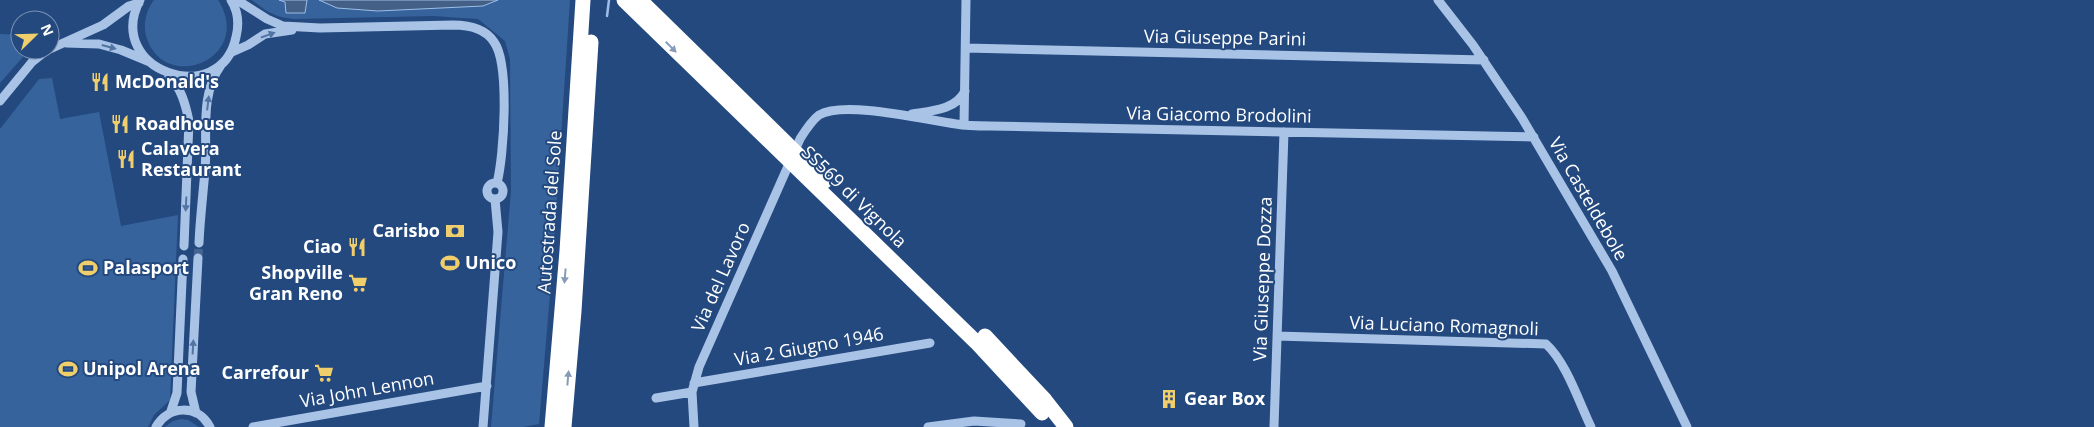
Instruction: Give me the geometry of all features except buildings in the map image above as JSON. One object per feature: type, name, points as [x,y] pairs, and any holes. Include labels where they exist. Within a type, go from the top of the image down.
[{"type":"highway","name":"Autostrada del Sole","points":[[552,427],[567,251],[583,0]]},
{"type":"highway","name":"Autostrada del Sole","points":[[564,427],[574,311],[594,0]]},
{"type":"highway","name":"SS569 di Vignola","points":[[624,0],[1066,427]]},
{"type":"highway","name":"SS569 di Vignola","points":[[640,0],[999,351],[1043,406],[1053,427]]},
{"type":"street","points":[[199,243],[201,196],[206,170],[206,114],[209,94],[216,72],[235,41],[238,28],[237,16],[231,0]]},
{"type":"street","points":[[237,0],[267,19],[283,26],[310,28],[470,26],[494,41],[501,58],[503,84],[503,146],[497,183],[502,186],[503,191],[501,196],[496,199],[498,232],[483,427]]},
{"type":"street","points":[[964,125],[966,0]]},
{"type":"street","name":"Via Casteldebole","points":[[1438,0],[1484,60],[1534,138],[1612,271],[1687,427]]},
{"type":"street","points":[[60,45],[103,24],[129,6],[140,2]]},
{"type":"street","points":[[140,2],[134,21],[136,39],[139,47],[150,62]]},
{"type":"street","points":[[167,73],[183,76],[198,75],[218,66],[227,56],[248,46],[264,34],[310,28]]},
{"type":"street","points":[[66,43],[99,44],[121,50],[150,62],[167,73],[178,85],[189,121],[184,246]]},
{"type":"street","name":"Via Giuseppe Parini","points":[[966,48],[1484,60]]},
{"type":"street","points":[[0,101],[34,60]]},
{"type":"street","points":[[964,125],[954,117],[953,109],[965,90]]},
{"type":"street","points":[[905,115],[940,109],[959,100]]},
{"type":"street","name":"Via del Lavoro","points":[[694,427],[692,408],[693,388],[699,367],[783,176],[806,130],[820,115],[836,110],[878,111],[905,115]]},
{"type":"street","name":"Via Giacomo Brodolini","points":[[905,115],[964,125],[1534,138]]},
{"type":"street","name":"Via Giuseppe Dozza","points":[[1274,427],[1284,132]]},
{"type":"street","points":[[196,413],[191,392],[198,258]]},
{"type":"street","points":[[156,427],[171,411],[176,393],[183,259]]},
{"type":"street","name":"Via Luciano Romagnoli","points":[[1278,336],[1546,344],[1553,351],[1561,365],[1591,427]]},
{"type":"street","name":"Via 2 Giugno 1946","points":[[693,388],[930,343]]},
{"type":"street","name":"Via John Lennon","points":[[253,427],[486,386]]},
{"type":"street","points":[[656,398],[693,388]]},
{"type":"street","points":[[171,411],[179,410],[196,413],[210,427]]},
{"type":"street","points":[[928,427],[974,421],[1021,424]]},
{"type":"shaded area","points":[[154,0],[218,0],[226,21],[225,39],[216,53],[203,62],[186,66],[170,64],[156,54],[146,36],[145,27],[147,13]]},
{"type":"shaded area","points":[[252,0],[570,0],[553,259],[539,424],[523,427],[491,427],[511,191],[510,59],[505,41],[478,19],[433,16],[294,19],[271,13]]},
{"type":"shaded area","points":[[279,0],[307,0],[305,13],[286,13],[285,2]]},
{"type":"shaded area","points":[[319,0],[498,0],[483,6],[378,11],[337,8]]},
{"type":"shaded area","points":[[0,34],[10,34],[10,60],[20,60],[0,83]]},
{"type":"shaded area","name":"Palasport","points":[[52,78],[60,119],[99,112],[121,226],[178,215],[170,400],[154,415],[148,427],[0,427],[0,129],[39,79]]},
{"type":"shaded area","points":[[188,420],[199,427],[165,427],[173,421]]},
{"type":"waterway","points":[[607,16],[609,0]]},
{"type":"tunnel","points":[[198,258],[199,243]]},
{"type":"place","name":"McDonald's","points":[[100,82]]},
{"type":"place","name":"Roadhouse","points":[[120,124]]},
{"type":"place","name":"Calavera Restaurant","points":[[126,159]]},
{"type":"place","name":"Carisbo","points":[[455,231]]},
{"type":"place","name":"Ciao","points":[[357,247]]},
{"type":"place","name":"Unico","points":[[450,263]]},
{"type":"place","name":"Palasport","points":[[88,268]]},
{"type":"place","name":"Shopville Gran Reno","points":[[358,283]]},
{"type":"place","name":"Unipol Arena","points":[[68,369]]},
{"type":"place","name":"Carrefour","points":[[324,373]]},
{"type":"place","name":"Gear Box","points":[[1169,399]]}]
